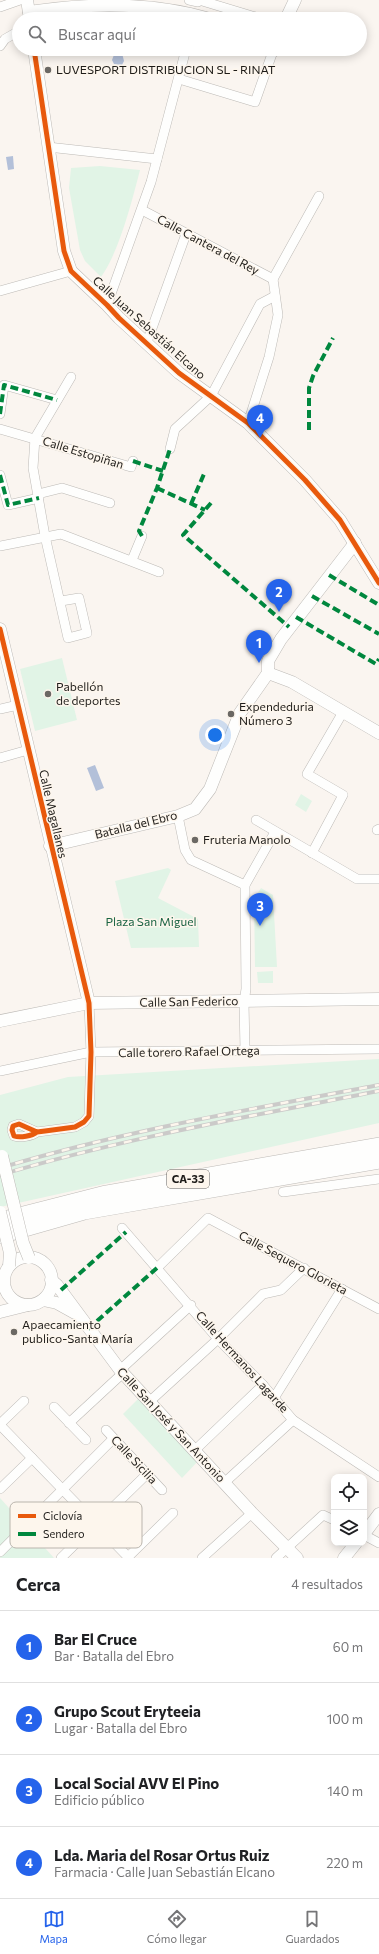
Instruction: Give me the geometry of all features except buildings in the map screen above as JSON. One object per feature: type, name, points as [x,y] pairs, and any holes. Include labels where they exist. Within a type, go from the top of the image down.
[{"type":"highway","name":"CA-33","points":[[0,1221],[106,1194],[379,1146]]},
{"type":"highway","name":"CA-33","points":[[0,1235],[84,1211],[379,1160]]},
{"type":"street","points":[[0,7],[20,0]]},
{"type":"street","points":[[188,0],[199,1],[238,12]]},
{"type":"street","points":[[289,12],[295,0]]},
{"type":"street","points":[[196,12],[199,1]]},
{"type":"street","points":[[28,10],[86,6],[131,6],[165,12]]},
{"type":"street","points":[[0,46],[5,39],[12,35]]},
{"type":"street","name":"Calle Juan Sebastián Elcano","points":[[35,56],[64,251],[71,271],[108,304],[119,318],[147,342],[179,373],[248,423],[319,496],[340,520],[379,583]]},
{"type":"street","points":[[108,304],[142,210],[184,56]]},
{"type":"street","points":[[179,79],[255,102],[270,56]]},
{"type":"street","points":[[48,147],[157,159]]},
{"type":"street","points":[[248,423],[269,357],[278,315],[274,279],[319,196]]},
{"type":"street","name":"Calle Cantera del Rey","points":[[142,210],[274,279]]},
{"type":"street","points":[[147,342],[186,234]]},
{"type":"street","points":[[0,291],[71,271]]},
{"type":"street","points":[[170,449],[175,429],[211,396],[260,304],[275,296]]},
{"type":"street","points":[[61,601],[45,536],[33,468],[35,438],[71,377]]},
{"type":"street","points":[[0,414],[4,384],[57,400]]},
{"type":"street","name":"Calle Estopiñan","points":[[0,429],[132,464]]},
{"type":"street","points":[[0,475],[8,505],[62,488],[110,503]]},
{"type":"street","points":[[0,546],[61,534],[132,560],[159,572]]},
{"type":"street","points":[[132,560],[142,536]]},
{"type":"street","name":"Batalla del Ebro","points":[[50,846],[178,816],[195,809],[210,789],[240,713],[268,674],[268,660],[281,639],[355,543]]},
{"type":"street","name":"Calle Magallanes","points":[[0,629],[4,659],[18,705],[50,846],[89,1003]]},
{"type":"street","points":[[268,674],[292,682],[378,733]]},
{"type":"street","points":[[0,709],[18,705]]},
{"type":"street","points":[[312,852],[343,795],[307,774],[343,712]]},
{"type":"street","points":[[0,758],[28,750]]},
{"type":"street","points":[[178,816],[185,850],[191,860],[245,885]]},
{"type":"street","points":[[256,820],[357,879],[379,879]]},
{"type":"street","points":[[245,1051],[245,885],[275,832]]},
{"type":"street","name":"Calle San Federico","points":[[0,1021],[89,1003],[379,999]]},
{"type":"street","points":[[37,1132],[75,1127],[84,1122],[89,1116],[91,1052],[89,1003]]},
{"type":"street","name":"Calle torero Rafael Ortega","points":[[0,1071],[91,1052],[379,1049]]},
{"type":"street","points":[[1,1153],[23,1243],[30,1258]]},
{"type":"street","points":[[283,1192],[379,1179]]},
{"type":"street","points":[[0,1212],[10,1253],[9,1266]]},
{"type":"street","name":"Calle Sequero Glorieta","points":[[157,1268],[208,1218],[379,1309]]},
{"type":"street","name":"Calle Hermanos Lagarde","points":[[122,1228],[218,1339],[263,1385],[293,1420],[379,1477]]},
{"type":"street","points":[[0,1312],[29,1305],[43,1300],[51,1288],[52,1280],[47,1267],[36,1259],[30,1258],[15,1261],[9,1266],[5,1273],[2,1294],[15,1302],[29,1305]]},
{"type":"street","points":[[149,1402],[218,1339],[263,1294],[281,1290],[304,1268]]},
{"type":"street","points":[[52,1280],[58,1285],[77,1314]]},
{"type":"street","points":[[274,1398],[342,1289]]},
{"type":"street","name":"Calle San José y San Antonio","points":[[43,1300],[57,1304],[77,1314],[121,1371],[252,1513],[297,1558]]},
{"type":"street","points":[[69,1423],[121,1371],[191,1306]]},
{"type":"street","points":[[195,1450],[263,1385]]},
{"type":"street","points":[[24,1401],[0,1424],[75,1502]]},
{"type":"street","points":[[54,1407],[86,1440]]},
{"type":"street","points":[[224,1483],[293,1420]]},
{"type":"street","name":"Calle Sicilia","points":[[106,1430],[162,1490]]},
{"type":"street","points":[[51,1502],[113,1439]]},
{"type":"street","points":[[0,1489],[32,1458]]},
{"type":"street","points":[[118,1502],[147,1474]]},
{"type":"street","points":[[142,1544],[174,1513]]},
{"type":"street","points":[[206,1557],[252,1513]]},
{"type":"street","points":[[367,1530],[379,1514]]},
{"type":"street","points":[[276,1558],[323,1515],[331,1519]]},
{"type":"street","points":[[367,1536],[379,1543]]},
{"type":"street","points":[[0,1552],[10,1542]]},
{"type":"street","points":[[344,1558],[354,1546]]},
{"type":"street","points":[[61,1558],[71,1548]]},
{"type":"street","points":[[119,1548],[128,1557],[137,1548]]},
{"type":"green space","points":[[100,166],[140,170],[129,211],[114,254],[101,277],[85,261],[80,250],[69,188],[71,168]]},
{"type":"green space","name":"Pabellón de deportes","points":[[62,658],[77,720],[35,731],[20,669]]},
{"type":"green space","points":[[301,794],[312,801],[306,812],[295,805]]},
{"type":"green space","name":"Plaza San Miguel","points":[[168,868],[171,870],[158,898],[198,919],[199,947],[131,948],[115,881]]},
{"type":"green space","points":[[261,888],[273,895],[277,967],[255,967],[254,899]]},
{"type":"green space","points":[[273,971],[273,983],[258,983],[257,972]]},
{"type":"green space","points":[[379,1059],[379,1123],[0,1207],[0,1095],[68,1077]]},
{"type":"green space","points":[[139,1398],[199,1460],[182,1478],[123,1414]]},
{"type":"green space","points":[[0,1498],[10,1509],[10,1548],[45,1548],[54,1558],[0,1558]]},
{"type":"water","points":[[114,56],[123,56],[124,61],[122,65],[114,64],[112,60]]},
{"type":"water","points":[[13,156],[14,169],[8,170],[6,157]]},
{"type":"water","points":[[95,765],[104,788],[96,791],[87,768]]},
{"type":"railway","points":[[0,1168],[141,1132],[236,1112],[379,1085]]},
{"type":"railway","points":[[0,1175],[141,1139],[379,1091]]},
{"type":"marked path","points":[[309,430],[309,388],[313,376],[333,338]]},
{"type":"marked path","points":[[0,414],[4,385],[57,400]]},
{"type":"marked path","points":[[142,536],[139,531],[157,488],[170,449]]},
{"type":"marked path","points":[[133,461],[163,471]]},
{"type":"marked path","points":[[191,504],[204,474]]},
{"type":"marked path","points":[[0,475],[8,505],[39,498]]},
{"type":"marked path","points":[[157,488],[205,510]]},
{"type":"marked path","points":[[211,503],[183,535],[289,627]]},
{"type":"marked path","points":[[329,575],[379,605]]},
{"type":"marked path","points":[[312,596],[379,634]]},
{"type":"marked path","points":[[296,617],[376,664],[379,659]]},
{"type":"marked path","points":[[61,1290],[126,1232]]},
{"type":"marked path","points":[[88,1329],[157,1268]]},
{"type":"cycle path","points":[[35,56],[64,251],[71,271],[119,318],[179,373],[248,423],[305,480],[340,520],[379,583]]},
{"type":"cycle path","points":[[0,629],[89,1003],[91,1052],[89,1116],[84,1122],[75,1127],[37,1132],[19,1124],[13,1126],[12,1130],[14,1136],[17,1137],[29,1136],[37,1132]]},
{"type":"place","name":"LUVESPORT DISTRIBUCION SL - RINAT","points":[[48,70]]},
{"type":"place","name":"Lda. Maria del Rosar Ortus Ruiz","points":[[260,438]]},
{"type":"place","name":"Grupo Scout Eryteeia","points":[[279,612]]},
{"type":"place","name":"Bar El Cruce","points":[[259,663]]},
{"type":"place","name":"Pabellón de deportes","points":[[48,694]]},
{"type":"place","name":"Expendeduria Número 3","points":[[231,714]]},
{"type":"place","name":"Fruteria Manolo","points":[[195,840]]},
{"type":"place","name":"Local Social AVV El Pino","points":[[260,926]]},
{"type":"place","name":"Apaecamiento publico-Santa María","points":[[14,1332]]}]
